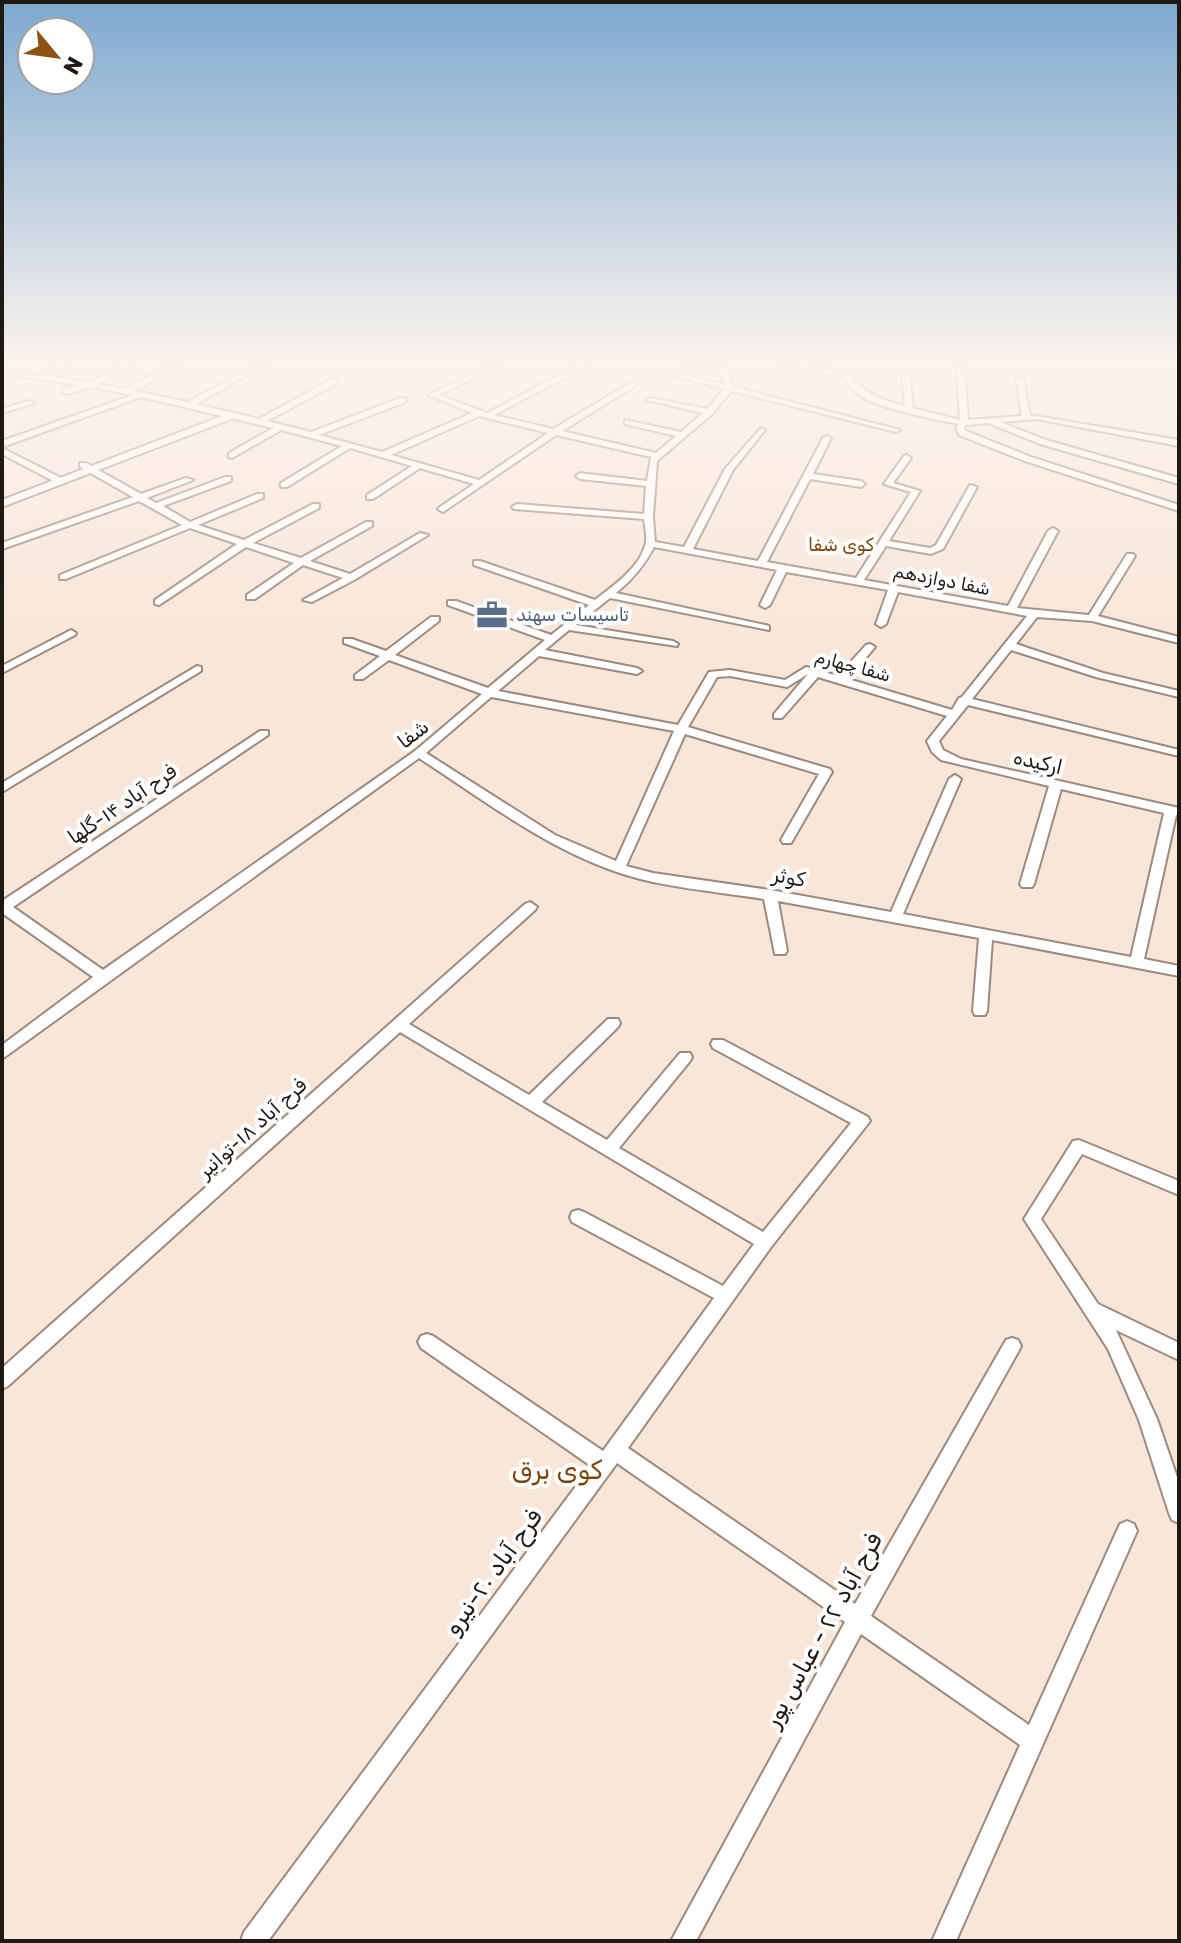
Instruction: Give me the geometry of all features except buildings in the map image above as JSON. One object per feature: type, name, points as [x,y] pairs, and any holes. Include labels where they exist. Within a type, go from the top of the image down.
[{"type":"street","points":[[11,456],[56,479]]},
{"type":"street","points":[[2,504],[113,456]]},
{"type":"street","points":[[86,467],[118,456]]},
{"type":"street","points":[[284,485],[332,456]]},
{"type":"street","points":[[385,456],[480,483]]},
{"type":"street","points":[[443,509],[520,456]]},
{"type":"street","points":[[651,544],[648,517],[656,456]]},
{"type":"street","points":[[688,549],[729,469],[740,456]]},
{"type":"street","points":[[762,563],[819,456]]},
{"type":"street","points":[[1025,456],[1179,508]]},
{"type":"street","points":[[1091,456],[1179,481]]},
{"type":"street","points":[[859,581],[916,491],[888,484],[907,458]]},
{"type":"street","points":[[370,497],[419,465]]},
{"type":"street","points":[[86,467],[189,525],[351,578]]},
{"type":"street","points":[[580,476],[651,484]]},
{"type":"street","points":[[809,476],[861,484]]},
{"type":"street","points":[[2,496],[56,479]]},
{"type":"street","points":[[158,505],[228,479]]},
{"type":"street","points":[[2,546],[189,480]]},
{"type":"street","points":[[883,543],[931,551],[940,547],[973,487]]},
{"type":"street","points":[[63,577],[260,496]]},
{"type":"street","points":[[159,602],[245,543],[316,506]]},
{"type":"street","points":[[517,507],[648,517]]},
{"type":"street","points":[[251,597],[303,561],[369,524]]},
{"type":"street","points":[[1011,609],[1053,531]]},
{"type":"street","points":[[308,600],[423,535]]},
{"type":"street","name":"شفا دوازدهم","points":[[651,544],[1034,614],[1092,618],[1179,640]]},
{"type":"street","name":"شفا","points":[[2,1053],[103,977],[419,753],[552,639],[610,595],[642,561],[651,544]]},
{"type":"street","points":[[1092,618],[1130,556]]},
{"type":"street","points":[[477,563],[597,604]]},
{"type":"street","points":[[765,605],[783,567]]},
{"type":"street","points":[[881,624],[894,588]]},
{"type":"street","points":[[610,595],[765,628]]},
{"type":"street","points":[[452,603],[552,639]]},
{"type":"street","points":[[953,714],[1034,614]]},
{"type":"street","points":[[359,677],[435,619]]},
{"type":"street","points":[[568,627],[673,644]]},
{"type":"street","points":[[2,670],[71,633]]},
{"type":"street","points":[[348,641],[490,693],[681,729],[826,772],[787,840]]},
{"type":"street","points":[[1008,645],[1100,675],[1179,694]]},
{"type":"street","points":[[841,680],[870,647]]},
{"type":"street","points":[[537,652],[637,671]]},
{"type":"street","points":[[2,788],[197,669]]},
{"type":"street","name":"شفا چهارم","points":[[681,729],[713,674],[730,673],[787,684],[803,671],[816,672],[953,714]]},
{"type":"street","points":[[778,716],[816,672]]},
{"type":"street","points":[[963,700],[1179,753]]},
{"type":"street","name":"ارکیده","points":[[953,714],[933,741],[934,749],[943,757],[1175,811]]},
{"type":"street","points":[[619,868],[681,729]]},
{"type":"street","name":"فرح آباد ۱۴-گلها","points":[[3,907],[264,733]]},
{"type":"street","name":"کوثر","points":[[419,753],[551,838],[619,868],[653,877],[770,894],[1179,971]]},
{"type":"street","points":[[895,918],[955,779]]},
{"type":"street","points":[[1027,884],[1056,784]]},
{"type":"street","points":[[1136,964],[1175,811]]},
{"type":"street","points":[[770,894],[780,951]]},
{"type":"street","points":[[3,907],[103,977]]},
{"type":"street","name":"فرح آباد ۱۸-توانیر","points":[[2,1380],[530,907]]},
{"type":"street","points":[[980,1011],[986,935]]},
{"type":"street","points":[[531,1103],[613,1023]]},
{"type":"street","points":[[397,1024],[765,1242]]},
{"type":"street","name":"فرح آباد ۲۰-نیرو","points":[[253,1941],[765,1242],[862,1121],[718,1044]]},
{"type":"street","points":[[609,1149],[685,1057]]},
{"type":"street","points":[[1179,1188],[1079,1146],[1032,1219],[1114,1343],[1148,1419],[1179,1513]]},
{"type":"street","points":[[578,1217],[726,1296]]},
{"type":"street","points":[[1092,1310],[1179,1352]]},
{"type":"street","points":[[427,1342],[610,1457],[1033,1741]]},
{"type":"street","name":"فرح آباد ۲۲ - عباس پور","points":[[683,1941],[857,1621],[1012,1346]]},
{"type":"street","points":[[944,1941],[1127,1531]]},
{"type":"place","name":"تاسیسات سهند","points":[[492,615]]},
{"type":"district","name":"کوی شفا","points":[[841,545]]},
{"type":"district","name":"کوی برق","points":[[557,1470]]}]
